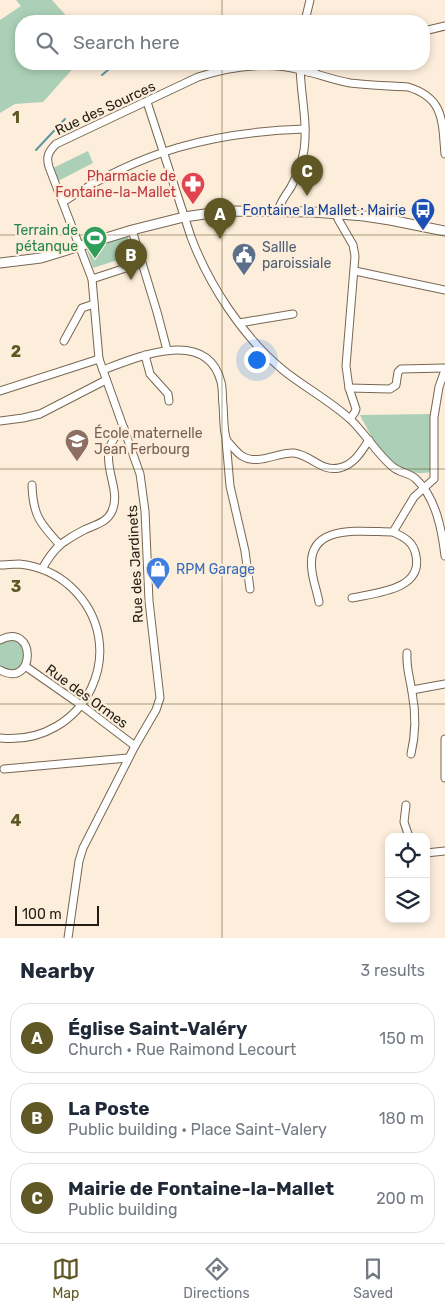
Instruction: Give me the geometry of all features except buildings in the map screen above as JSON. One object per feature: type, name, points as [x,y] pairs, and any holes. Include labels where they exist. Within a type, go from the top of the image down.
[{"type":"street","points":[[306,15],[310,0]]},
{"type":"street","points":[[430,30],[445,26]]},
{"type":"street","name":"Rue des Sources","points":[[92,279],[47,160],[51,149],[56,144],[198,77],[222,70]]},
{"type":"street","points":[[278,211],[299,168],[304,151],[305,129],[300,70]]},
{"type":"street","name":"Rue des Sources","points":[[305,70],[350,82],[408,87],[426,94],[441,115],[445,154]]},
{"type":"street","points":[[308,72],[312,70]]},
{"type":"street","points":[[147,102],[198,256],[217,290],[239,323],[283,369],[350,419],[393,467],[417,480],[434,502],[436,517],[443,536],[445,556]]},
{"type":"street","points":[[63,202],[111,173],[163,152],[196,142],[256,131],[305,129]]},
{"type":"street","points":[[0,264],[41,258],[132,230],[184,217],[226,211],[338,214],[390,220],[445,231]]},
{"type":"street","points":[[338,214],[338,220],[353,245],[356,256],[346,358],[347,378],[356,409],[350,419]]},
{"type":"street","points":[[132,230],[167,350]]},
{"type":"street","points":[[92,279],[141,263]]},
{"type":"street","points":[[355,271],[445,290]]},
{"type":"street","name":"Rue des Jardinets","points":[[68,938],[79,861],[88,836],[128,758],[156,710],[160,698],[148,601],[145,510],[140,474],[99,359],[92,279]]},
{"type":"street","points":[[64,341],[82,308],[94,304]]},
{"type":"street","points":[[239,323],[293,314]]},
{"type":"street","points":[[103,370],[145,355],[167,350],[192,352],[209,361],[216,370],[221,383],[233,507],[245,551],[250,590]]},
{"type":"street","points":[[145,355],[150,374],[168,394],[169,401]]},
{"type":"street","points":[[0,391],[99,359]]},
{"type":"street","points":[[349,388],[390,389],[396,385],[398,372],[401,369],[445,369],[439,387],[434,417],[434,476],[424,489],[414,497],[392,532]]},
{"type":"street","points":[[0,421],[21,419],[40,414],[106,380]]},
{"type":"street","points":[[42,569],[60,545],[83,530],[106,520],[111,514],[115,500],[108,464],[109,452],[117,434],[124,428]]},
{"type":"street","points":[[226,440],[242,456],[256,459],[271,458],[288,453],[296,454],[305,456],[322,467],[331,469],[350,464],[358,457],[369,440]]},
{"type":"street","points":[[228,466],[242,456]]},
{"type":"street","points":[[32,486],[32,501],[41,524],[60,545]]},
{"type":"street","points":[[319,602],[312,570],[313,555],[319,542],[329,535],[342,532],[392,532],[405,538],[412,544],[417,562],[412,577],[405,584],[395,589],[352,598]]},
{"type":"street","points":[[0,565],[19,564],[42,569],[62,580],[80,596],[92,616],[99,638],[99,662],[93,685],[82,706],[68,720],[51,730],[33,737],[0,738]]},
{"type":"street","name":"Rue des Ormes","points":[[0,640],[13,637],[24,644],[28,655],[25,666],[13,673],[0,670]]},
{"type":"street","points":[[407,654],[406,667],[412,690],[415,714],[414,740],[411,754]]},
{"type":"street","name":"Rue des Ormes","points":[[25,666],[135,746]]},
{"type":"street","points":[[412,690],[445,684]]},
{"type":"street","points":[[445,739],[445,778]]},
{"type":"street","points":[[4,769],[128,758]]},
{"type":"street","points":[[406,804],[404,822],[408,833]]},
{"type":"street","points":[[430,853],[445,851]]},
{"type":"green space","points":[[16,0],[52,0],[66,15],[15,15],[15,70],[72,70],[43,102],[15,104],[0,113],[0,20],[21,6]]},
{"type":"green space","points":[[88,151],[93,163],[58,181],[53,168]]},
{"type":"green space","points":[[124,236],[128,237],[133,255],[93,268],[87,250],[89,247]]},
{"type":"green space","points":[[431,414],[432,472],[422,473],[414,473],[403,468],[387,457],[374,441],[360,415]]},
{"type":"green space","points":[[7,639],[18,640],[27,652],[22,667],[12,671],[0,666],[0,643]]},
{"type":"waterway","points":[[102,75],[108,70]]},
{"type":"waterway","points":[[36,150],[65,119]]},
{"type":"place","name":"Mairie de Fontaine-la-Mallet","points":[[307,196]]},
{"type":"place","name":"Pharmacie de Fontaine-la-Mallet","points":[[193,205]]},
{"type":"place","name":"Fontaine la Mallet : Mairie","points":[[423,231]]},
{"type":"place","name":"Église Saint-Valéry","points":[[220,239]]},
{"type":"place","name":"Terrain de pétanque","points":[[95,259]]},
{"type":"place","name":"Sallle paroissiale","points":[[244,276]]},
{"type":"place","name":"La Poste","points":[[131,280]]},
{"type":"place","name":"École maternelle Jean Ferbourg","points":[[77,462]]},
{"type":"place","name":"RPM Garage","points":[[158,590]]}]
